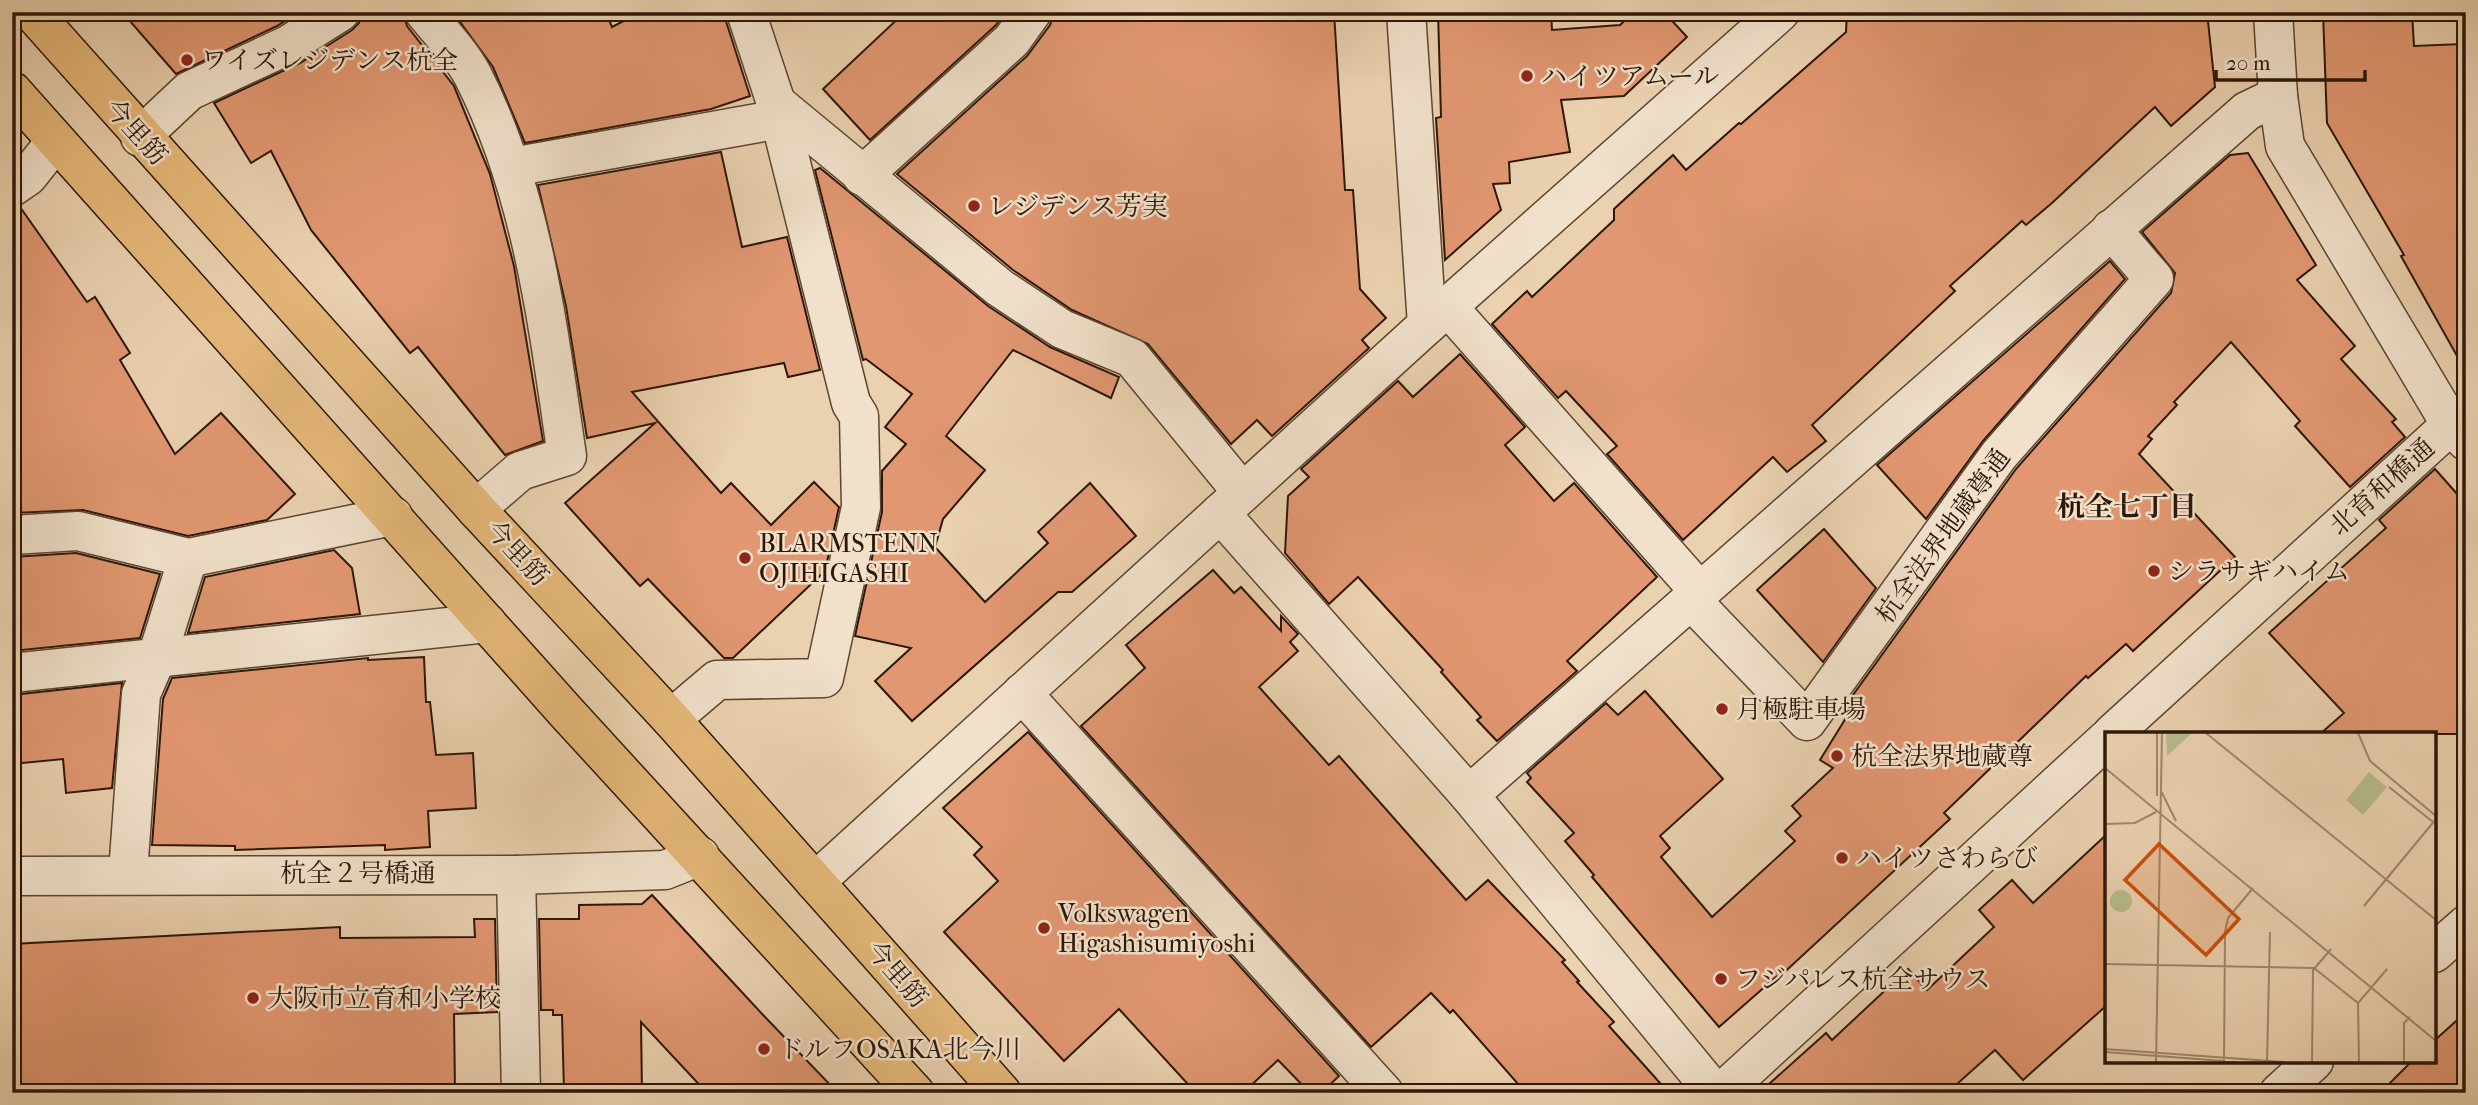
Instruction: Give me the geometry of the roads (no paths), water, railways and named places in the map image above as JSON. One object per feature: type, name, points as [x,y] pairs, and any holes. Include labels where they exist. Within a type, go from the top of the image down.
[{"type":"main road","name":"今里筋","points":[[32,12],[140,137],[476,509],[671,719],[1002,1093]]},
{"type":"main road","points":[[12,91],[487,623],[915,1093]]},
{"type":"street","points":[[140,137],[189,91],[288,45],[340,12]]},
{"type":"street","points":[[424,12],[471,73],[512,167],[543,296],[567,456],[520,471],[476,509]]},
{"type":"street","points":[[671,719],[717,680],[824,678],[861,507],[859,416],[852,402],[778,111],[746,12]]},
{"type":"street","points":[[862,176],[1012,40],[1032,12]]},
{"type":"street","points":[[1406,12],[1437,316],[1696,596]]},
{"type":"street","points":[[815,881],[1437,316],[1780,12]]},
{"type":"street","points":[[2273,12],[2278,96],[2285,146],[2461,426]]},
{"type":"street","points":[[1469,795],[2247,111],[2278,96]]},
{"type":"street","points":[[512,167],[778,111],[1011,295],[1062,329],[1132,358],[1231,503],[1715,1093]]},
{"type":"street","points":[[12,187],[28,176],[55,142]]},
{"type":"street","name":"杭全法界地蔵尊通","points":[[1696,596],[1807,721],[1999,456],[2154,279],[2111,229]]},
{"type":"street","name":"北育和橋通","points":[[2114,732],[2461,426]]},
{"type":"street","points":[[12,535],[78,531],[188,558],[393,516]]},
{"type":"street","points":[[128,873],[141,694],[157,657],[188,558]]},
{"type":"street","points":[[12,673],[487,623]]},
{"type":"street","points":[[1022,693],[1384,1093]]},
{"type":"street","points":[[1721,1093],[2105,740]]},
{"type":"street","name":"杭全２号橋通","points":[[12,876],[128,873],[516,876],[665,870],[700,856]]},
{"type":"street","points":[[516,876],[521,1093]]},
{"type":"street","points":[[2436,951],[2466,925]]},
{"type":"street","points":[[2279,1093],[2312,1063]]},
{"type":"place","name":"ワイズレジデンス杭全","points":[[187,60]]},
{"type":"place","name":"ハイツアムール","points":[[1527,76]]},
{"type":"place","name":"レジデンス芳実","points":[[974,206]]},
{"type":"place","name":"BLARMSTENN OJIHIGASHI","points":[[745,558]]},
{"type":"place","name":"シラサギハイム","points":[[2154,571]]},
{"type":"place","name":"月極駐車場","points":[[1722,709]]},
{"type":"place","name":"杭全法界地蔵尊","points":[[1837,756]]},
{"type":"place","name":"ハイツさわらび","points":[[1842,858]]},
{"type":"place","name":"Volkswagen Higashisumiyoshi","points":[[1044,928]]},
{"type":"place","name":"フジパレス杭全サウス","points":[[1721,979]]},
{"type":"place","name":"大阪市立育和小学校","points":[[253,998]]},
{"type":"place","name":"ドルフOSAKA北今川","points":[[764,1049]]},
{"type":"district","name":"杭全七丁目","points":[[2127,506]]}]
